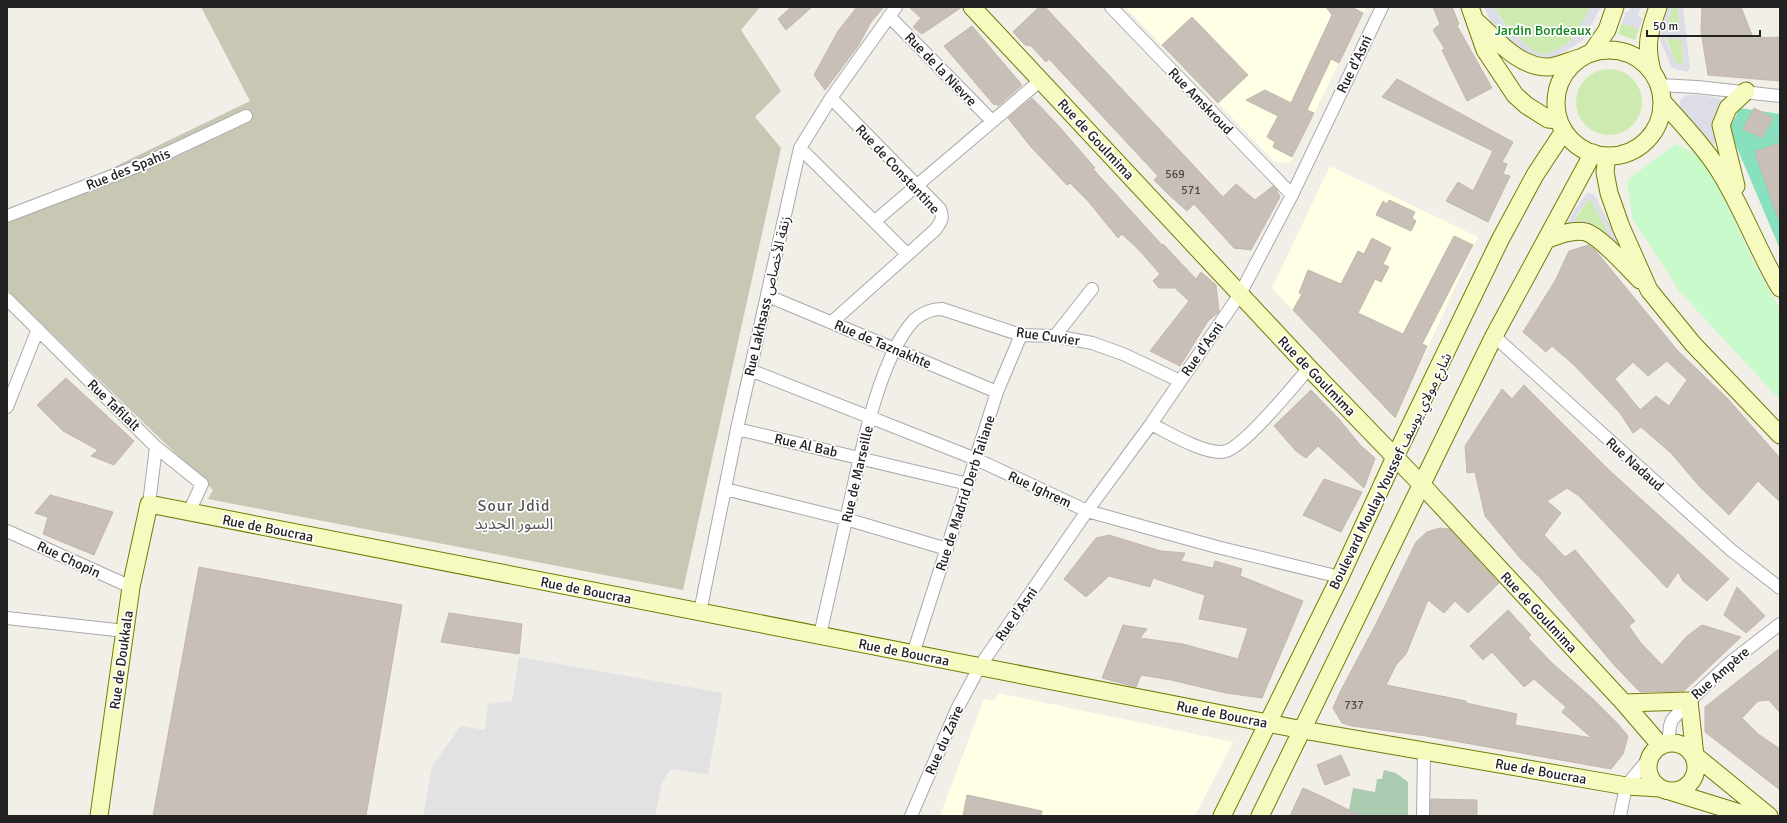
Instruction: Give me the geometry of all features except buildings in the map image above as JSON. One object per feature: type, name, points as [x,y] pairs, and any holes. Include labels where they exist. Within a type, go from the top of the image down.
[{"type":"street","name":"Rue de Goulmima","points":[[972,7],[1042,80],[1309,368],[1422,485],[1624,703],[1665,744]]},
{"type":"street","name":"Rue Amskroud","points":[[1111,7],[1292,195]]},
{"type":"street","name":"Rue d'Asni","points":[[980,666],[1087,511],[1151,424],[1240,294],[1292,195],[1382,7]]},
{"type":"street","points":[[1615,7],[1607,30],[1588,54],[1574,62],[1566,73],[1558,89],[1557,108],[1562,125],[1577,145],[1600,154],[1624,154],[1642,144],[1654,132],[1657,125],[1660,117],[1658,86],[1648,56],[1648,39],[1658,7]]},
{"type":"street","name":"Rue Lakhsass زنقة الأخصاص","points":[[700,612],[737,429],[800,148],[831,98],[893,11]]},
{"type":"street","name":"Rue de la Nievre","points":[[893,11],[992,121]]},
{"type":"street","points":[[1473,14],[1501,44],[1530,64],[1550,67],[1588,54],[1609,50],[1629,54],[1641,61],[1720,171],[1780,288]]},
{"type":"street","points":[[1473,14],[1485,50],[1515,95],[1526,105],[1548,119],[1562,125]]},
{"type":"street","points":[[875,221],[1042,80]]},
{"type":"street","points":[[1658,86],[1746,91],[1780,96]]},
{"type":"street","points":[[1742,212],[1724,143],[1721,125],[1728,108],[1746,91]]},
{"type":"street","name":"Rue de Constantine","points":[[831,98],[940,209],[942,217],[942,221],[935,230],[832,322]]},
{"type":"street","name":"Rue des Spahis","points":[[7,216],[146,163],[246,116]]},
{"type":"street","name":"Boulevard Moulay Youssef شارع مولاي يوسف","points":[[1222,816],[1340,577],[1395,457],[1500,240],[1562,125]]},
{"type":"street","points":[[800,148],[907,254]]},
{"type":"street","points":[[1260,816],[1494,336],[1546,240],[1600,154]]},
{"type":"street","points":[[1600,154],[1609,193],[1621,227],[1649,290]]},
{"type":"street","points":[[1546,240],[1573,232],[1588,233],[1610,250],[1649,290],[1693,344],[1780,435]]},
{"type":"street","points":[[1054,336],[1092,289]]},
{"type":"street","name":"Rue de Taznakhte","points":[[768,296],[997,392]]},
{"type":"street","name":"Rue Tafilalt","points":[[7,299],[156,447],[202,484],[189,512]]},
{"type":"street","name":"Rue Cuvier","points":[[915,320],[929,311],[942,309],[1022,334],[1054,336],[1092,343],[1117,352],[1180,381]]},
{"type":"street","name":"Rue de Marseille","points":[[820,635],[870,419],[880,386],[895,349],[915,320]]},
{"type":"street","points":[[7,407],[38,329]]},
{"type":"street","name":"Rue de Madrid Derb Taliane","points":[[913,654],[997,392],[1022,334]]},
{"type":"street","name":"Rue Nadaud","points":[[1494,336],[1731,550],[1780,588]]},
{"type":"street","points":[[1151,424],[1184,440],[1213,451],[1223,452],[1231,450],[1252,432],[1309,368]]},
{"type":"street","name":"Rue Ighrem","points":[[750,370],[870,419],[976,458],[1087,511],[1217,547],[1340,577]]},
{"type":"street","name":"Rue Al Bab","points":[[737,429],[968,484]]},
{"type":"street","points":[[149,504],[156,447]]},
{"type":"street","points":[[725,489],[846,519],[947,549]]},
{"type":"street","name":"Rue de Boucraa","points":[[149,504],[1303,730],[1626,786],[1665,790]]},
{"type":"street","name":"Rue de Doukkala","points":[[99,816],[131,588],[149,504]]},
{"type":"street","name":"Rue Chopin","points":[[7,531],[131,588]]},
{"type":"street","points":[[7,618],[125,631]]},
{"type":"street","name":"Rue Ampère","points":[[1626,786],[1665,744],[1672,720],[1689,701],[1732,661],[1780,624]]},
{"type":"street","name":"Rue du Zaïre","points":[[911,816],[957,710],[980,666]]},
{"type":"street","points":[[1624,703],[1689,701],[1694,754],[1697,768],[1693,780],[1685,788],[1677,791],[1665,790]]},
{"type":"street","points":[[1750,816],[1665,790],[1654,784],[1650,778],[1648,770],[1665,744],[1688,748],[1769,816]]},
{"type":"street","points":[[1423,816],[1424,751]]},
{"type":"street","points":[[1620,816],[1626,786]]},
{"type":"shaded area","points":[[201,7],[760,7],[741,30],[781,91],[755,117],[781,148],[683,590],[208,499],[213,490],[7,290],[7,219],[250,101]]},
{"type":"shaded area","points":[[1125,7],[1366,7],[1290,163],[1275,162]]},
{"type":"shaded area","points":[[1484,7],[1495,7],[1501,20],[1529,48],[1537,53],[1545,54],[1569,43],[1591,7],[1601,7],[1583,40],[1560,55],[1547,59],[1537,58],[1522,51],[1491,23]]},
{"type":"shaded area","points":[[1631,7],[1641,7],[1638,15],[1639,17],[1643,18],[1639,29],[1622,23],[1626,11],[1628,13]]},
{"type":"shaded area","points":[[1667,7],[1672,7],[1667,26],[1679,29],[1678,7],[1683,7],[1690,68],[1687,72],[1672,68],[1660,40],[1661,23]],"holes":[[[1665,38],[1682,40],[1683,64],[1680,65],[1675,62]]]},
{"type":"shaded area","points":[[1686,95],[1700,95],[1719,98],[1722,100],[1715,117],[1715,144],[1711,143],[1679,108],[1681,99]]},
{"type":"shaded area","points":[[1330,166],[1478,237],[1395,420],[1272,288]]},
{"type":"shaded area","points":[[1587,193],[1595,196],[1619,243],[1617,248],[1565,226]],"holes":[[[1590,198],[1607,230],[1606,233],[1590,222],[1574,220]]]},
{"type":"shaded area","points":[[519,657],[723,693],[708,775],[671,769],[662,782],[655,816],[423,816],[432,766],[461,726],[485,730],[488,704],[512,701]]},
{"type":"shaded area","points":[[998,693],[1233,742],[1195,816],[940,816],[984,699],[995,701]]},
{"type":"shaded area","points":[[1384,770],[1396,773],[1408,782],[1408,816],[1348,816],[1353,788],[1375,792],[1377,779],[1382,779]]},
{"type":"green space","name":"Jardin Bordeaux","points":[[1495,7],[1591,7],[1582,24],[1570,41],[1563,48],[1546,54],[1530,49],[1504,23]]},
{"type":"green space","points":[[1672,7],[1678,7],[1679,29],[1667,25]]},
{"type":"green space","points":[[1622,23],[1639,29],[1635,40],[1618,34]]},
{"type":"green space","points":[[1666,37],[1682,40],[1683,64],[1680,65],[1675,62]]},
{"type":"green space","points":[[1609,69],[1622,71],[1637,84],[1640,89],[1642,102],[1640,115],[1627,130],[1622,133],[1609,135],[1596,133],[1581,120],[1578,115],[1576,102],[1578,89],[1591,74],[1596,71]]},
{"type":"green space","points":[[1740,108],[1780,114],[1780,249],[1729,129]]},
{"type":"green space","points":[[1676,144],[1707,160],[1755,265],[1780,309],[1780,400],[1680,292],[1632,218],[1627,180]]},
{"type":"green space","points":[[1590,198],[1607,230],[1606,233],[1590,222],[1574,220]]},
{"type":"district","name":"Sour Jdid السور الجديد","points":[[514,514]]}]
